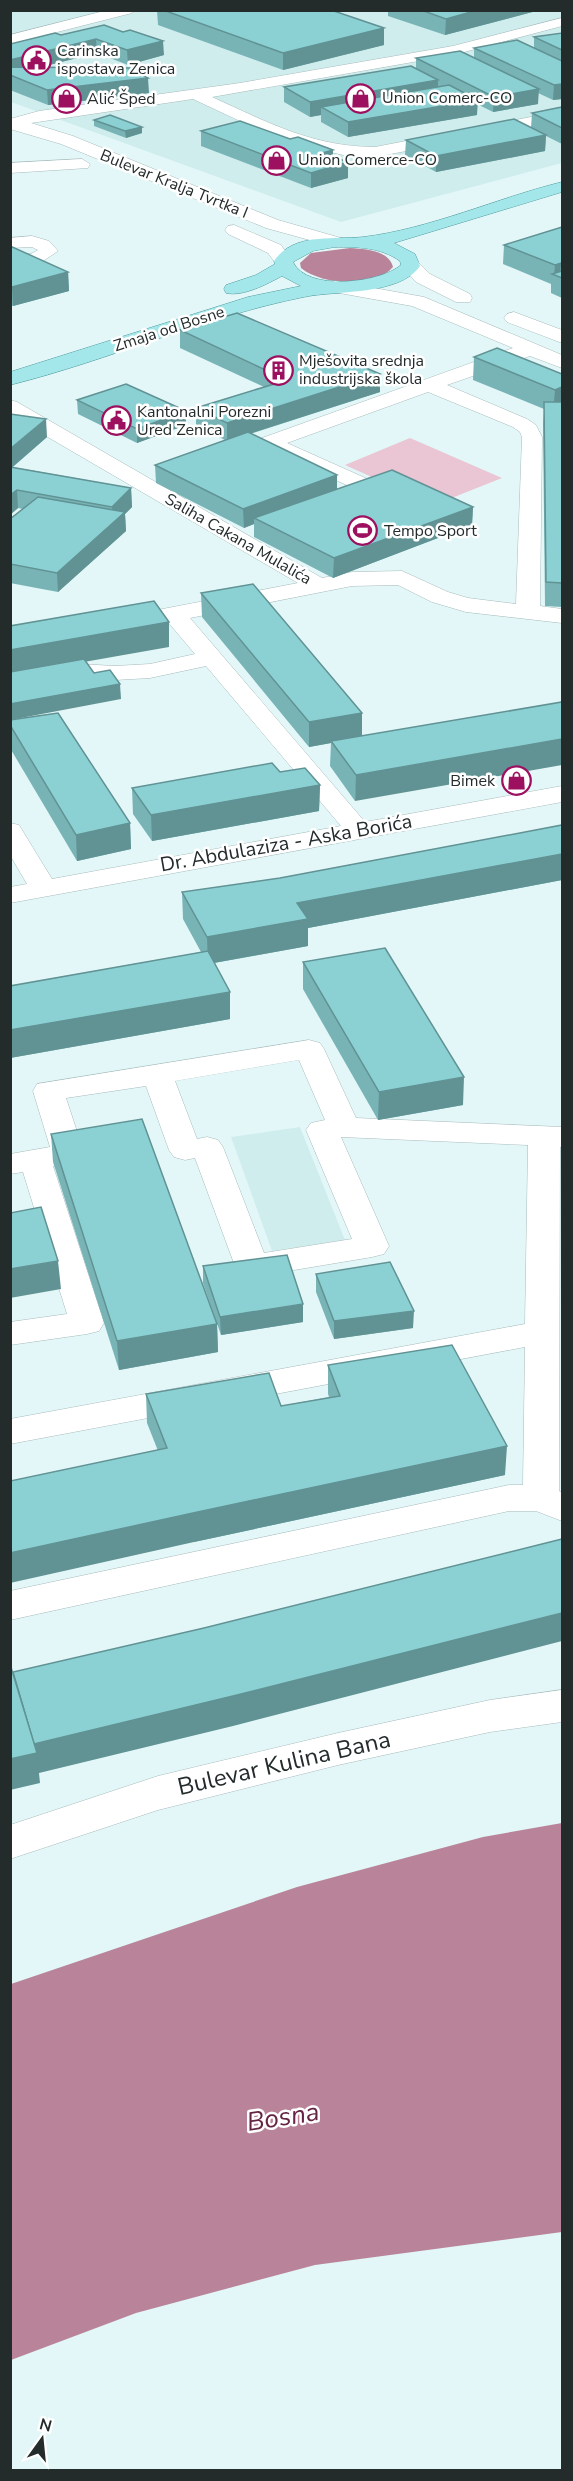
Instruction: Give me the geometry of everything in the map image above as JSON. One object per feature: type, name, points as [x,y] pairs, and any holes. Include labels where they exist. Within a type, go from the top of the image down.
[{"type":"main road","name":"Zmaja od Bosne","points":[[44,349],[262,279],[283,264],[289,254],[300,248],[335,242],[389,239],[562,187]]},
{"type":"main road","name":"Zmaja od Bosne","points":[[359,242],[396,250],[409,258],[411,265]]},
{"type":"main road","name":"Zmaja od Bosne","points":[[283,264],[288,273],[298,279],[332,286],[357,287],[386,282],[406,274],[411,265],[427,251]]},
{"type":"main road","name":"Zmaja od Bosne","points":[[10,378],[255,301],[332,286]]},
{"type":"street","points":[[10,40],[127,10]]},
{"type":"street","points":[[12,123],[39,116],[240,88],[453,50],[562,22]]},
{"type":"street","points":[[194,94],[289,138],[352,152],[375,152],[562,116]]},
{"type":"street","name":"Bulevar Kralja Tvrtka I","points":[[12,123],[27,142],[125,182]]},
{"type":"street","name":"Bulevar Kralja Tvrtka I","points":[[12,123],[68,140],[272,224],[335,242]]},
{"type":"street","points":[[10,168],[82,164]]},
{"type":"street","name":"Bulevar Kralja Tvrtka I","points":[[220,224],[275,249],[283,264]]},
{"type":"street","points":[[10,243],[39,243],[45,245],[49,251],[34,259],[10,259]]},
{"type":"street","points":[[411,265],[423,278],[444,291],[479,304]]},
{"type":"street","points":[[332,286],[417,301],[562,362]]},
{"type":"street","points":[[500,313],[562,337]]},
{"type":"street","points":[[364,486],[269,442],[530,349]]},
{"type":"street","points":[[429,385],[520,423],[529,429],[532,437],[528,613]]},
{"type":"street","name":"Saliha Cakana Mulalića","points":[[10,406],[319,586]]},
{"type":"street","points":[[319,586],[352,579],[402,578],[440,597],[466,605],[562,616]]},
{"type":"street","name":"Saliha Cakana Mulalića","points":[[104,627],[319,586]]},
{"type":"street","points":[[174,614],[211,658],[309,758],[358,830]]},
{"type":"street","points":[[10,682],[79,670],[115,673],[150,671],[211,658]]},
{"type":"street","name":"Dr. Abdulaziza - Aska Borića","points":[[10,895],[43,887],[562,794]]},
{"type":"street","points":[[10,831],[43,887]]},
{"type":"street","points":[[10,1334],[87,1323],[23,1162],[68,1153],[48,1091],[309,1049],[344,1127]]},
{"type":"street","points":[[10,1606],[509,1498],[552,1503],[542,1332],[553,1137],[344,1127],[322,1130],[372,1246],[252,1266],[207,1147],[185,1150],[157,1075]]},
{"type":"street","points":[[10,1432],[542,1332]]},
{"type":"street","name":"Bulevar Kulina Bana","points":[[10,1842],[169,1790],[455,1724],[562,1706]]},
{"type":"shaded area","points":[[10,11],[562,11],[562,163],[341,222],[11,102]]},
{"type":"shaded area","name":"Tempo Sport","points":[[410,438],[502,478],[434,505],[345,465]]},
{"type":"shaded area","points":[[300,1127],[345,1240],[272,1251],[231,1137]]},
{"type":"water","points":[[350,248],[381,254],[391,261],[393,267],[374,279],[348,282],[322,278],[301,268],[300,263],[311,253]]},
{"type":"water","name":"Bosna","points":[[562,1823],[562,2232],[315,2265],[136,2313],[11,2360],[11,1984],[297,1887],[483,1837]]},
{"type":"building","points":[[163,10],[331,10],[384,28],[283,53]]},
{"type":"building","points":[[421,10],[478,10],[446,19]]},
{"type":"building","points":[[104,25],[123,32],[130,30],[163,41],[127,50],[96,39],[10,60],[10,44],[55,33],[61,35]]},
{"type":"building","points":[[562,33],[562,50],[534,37]]},
{"type":"building","points":[[517,40],[562,61],[562,84],[554,85],[474,48]]},
{"type":"building","points":[[460,51],[539,89],[494,97],[416,58]]},
{"type":"building","points":[[411,66],[438,80],[310,102],[284,87]]},
{"type":"building","points":[[10,67],[130,68],[148,78],[47,90],[10,75]]},
{"type":"building","points":[[449,85],[478,100],[348,122],[321,107]]},
{"type":"building","points":[[562,107],[562,128],[532,113]]},
{"type":"building","points":[[110,115],[142,127],[125,131],[94,120]]},
{"type":"building","points":[[514,119],[546,135],[436,156],[406,140]]},
{"type":"building","points":[[240,121],[290,139],[298,137],[333,150],[322,153],[348,162],[311,173],[201,131]]},
{"type":"building","points":[[562,227],[562,264],[555,265],[504,245]]},
{"type":"building","points":[[10,246],[68,272],[12,287],[10,286]]},
{"type":"building","points":[[562,271],[562,278],[552,274]]},
{"type":"building","points":[[237,313],[380,374],[227,423],[196,408],[287,380],[180,330]]},
{"type":"building","points":[[497,348],[562,374],[562,387],[555,390],[474,357]]},
{"type":"building","points":[[126,384],[186,411],[137,429],[77,400]]},
{"type":"building","points":[[544,402],[562,402],[562,583],[546,582]]},
{"type":"building","points":[[10,414],[46,419],[10,449]]},
{"type":"building","points":[[248,432],[337,475],[243,509],[155,465]]},
{"type":"building","points":[[10,467],[131,488],[112,507],[17,490],[10,495]]},
{"type":"building","name":"Tempo Sport","points":[[392,470],[473,507],[334,558],[254,518]]},
{"type":"building","points":[[38,497],[125,512],[57,573],[10,564],[10,519]]},
{"type":"building","points":[[253,584],[362,713],[309,722],[201,593]]},
{"type":"building","points":[[154,601],[169,622],[10,650],[10,626]]},
{"type":"building","points":[[84,659],[94,673],[110,670],[120,684],[10,704],[10,672]]},
{"type":"building","points":[[562,702],[562,739],[356,775],[331,741]]},
{"type":"building","points":[[58,713],[130,823],[76,835],[10,725],[10,720]]},
{"type":"building","points":[[272,763],[280,772],[305,768],[320,785],[151,815],[132,788]]},
{"type":"building","points":[[562,825],[562,854],[297,903],[308,919],[207,937],[182,892],[280,878]]},
{"type":"building","points":[[385,948],[464,1077],[379,1092],[303,962]]},
{"type":"building","points":[[208,951],[230,992],[10,1030],[10,986]]},
{"type":"building","points":[[142,1119],[217,1324],[117,1341],[51,1134]]},
{"type":"building","points":[[41,1207],[58,1261],[10,1269],[10,1213]]},
{"type":"building","points":[[287,1255],[303,1304],[220,1317],[203,1266]]},
{"type":"building","points":[[390,1262],[414,1311],[334,1321],[316,1274]]},
{"type":"building","points":[[452,1345],[507,1446],[10,1553],[10,1481],[167,1448],[146,1394],[269,1373],[281,1406],[340,1396],[328,1365]]},
{"type":"building","points":[[562,1539],[562,1613],[34,1744],[13,1672],[204,1628]]},
{"type":"building","points":[[10,1664],[37,1753],[10,1759]]},
{"type":"place","name":"Carinska ispostava Zenica","points":[[36,60]]},
{"type":"place","name":"Union Comerc-CO","points":[[361,98]]},
{"type":"place","name":"Alić Šped","points":[[66,99]]},
{"type":"place","name":"Union Comerce-CO","points":[[277,160]]},
{"type":"place","name":"Mješovita srednja industrijska škola","points":[[278,370]]},
{"type":"place","name":"Kantonalni Porezni Ured Zenica","points":[[116,421]]},
{"type":"place","name":"Tempo Sport","points":[[363,531]]},
{"type":"place","name":"Bimek","points":[[516,781]]}]
